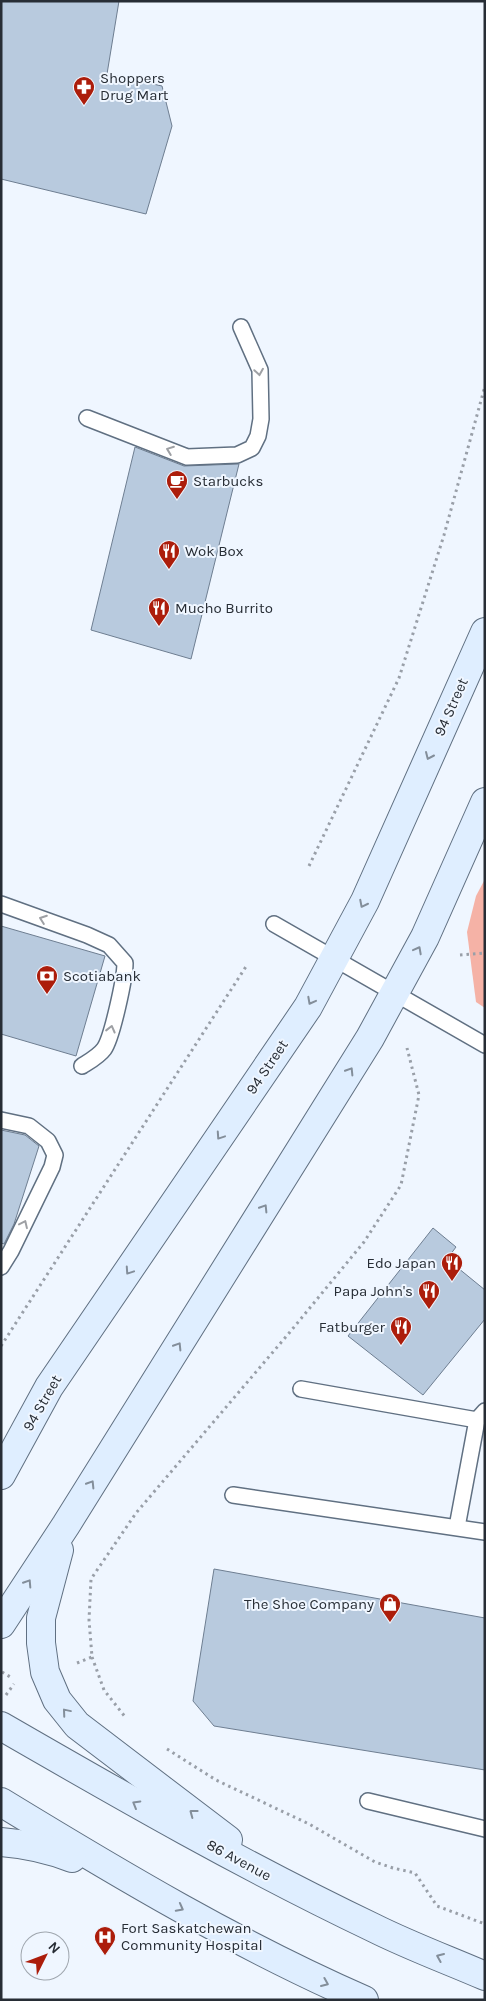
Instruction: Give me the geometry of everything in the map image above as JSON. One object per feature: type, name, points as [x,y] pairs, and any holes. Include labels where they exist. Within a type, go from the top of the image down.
[{"type":"main road","name":"94 Street","points":[[1,1475],[49,1387],[308,1007],[365,901],[485,632]]},
{"type":"main road","points":[[1,1624],[66,1525],[370,1038],[425,937],[485,802]]},
{"type":"main road","points":[[1,1442],[49,1387]]},
{"type":"main road","points":[[66,1525],[40,1618],[45,1672],[56,1700],[77,1725],[287,1885]]},
{"type":"main road","name":"86 Avenue","points":[[1,1726],[175,1827],[287,1885],[375,1929],[485,1976]]},
{"type":"main road","points":[[1,1802],[138,1885],[308,1976],[364,2000]]},
{"type":"main road","points":[[1,1842],[21,1843],[52,1850],[138,1885]]},
{"type":"lane","points":[[87,418],[187,457],[237,456],[252,448],[258,436],[261,419],[260,370],[241,327]]},
{"type":"lane","points":[[1,904],[87,935],[109,946],[125,963],[125,974],[109,1037],[104,1049],[82,1066]]},
{"type":"lane","points":[[274,924],[485,1046]]},
{"type":"lane","points":[[1,1120],[35,1129],[48,1141],[54,1150],[55,1156],[52,1167],[11,1251],[1,1267]]},
{"type":"lane","points":[[301,1389],[481,1416],[457,1527]]},
{"type":"lane","points":[[233,1496],[485,1532]]},
{"type":"lane","points":[[368,1801],[485,1829]]},
{"type":"path","points":[[309,866],[399,678],[444,535],[485,386]]},
{"type":"path","points":[[460,955],[485,953]]},
{"type":"path","points":[[1,1346],[247,965]]},
{"type":"path","points":[[130,1722],[104,1690],[92,1657],[90,1620],[91,1579],[136,1513],[364,1242],[401,1185],[419,1095],[407,1048]]},
{"type":"path","points":[[74,1664],[92,1657]]},
{"type":"path","points":[[6,1695],[16,1681]]},
{"type":"path","points":[[166,1749],[216,1780],[309,1824],[375,1862],[415,1873],[437,1906],[485,1924]]},
{"type":"shaded area","points":[[485,879],[485,1008],[476,1002],[467,932],[476,896]]},
{"type":"building","name":"Shoppers Drug Mart","points":[[1,1],[119,1],[107,74],[162,86],[172,126],[146,214],[1,179]]},
{"type":"building","points":[[135,447],[184,466],[239,464],[191,659],[91,630]]},
{"type":"building","name":"Scotiabank","points":[[1,926],[105,956],[76,1056],[1,1034]]},
{"type":"building","points":[[1,1130],[25,1135],[39,1146],[14,1224],[4,1244],[1,1243]]},
{"type":"building","points":[[433,1228],[456,1247],[447,1259],[485,1290],[485,1319],[423,1395],[348,1336]]},
{"type":"building","points":[[214,1569],[485,1618],[485,1770],[214,1726],[193,1701]]},
{"type":"place","name":"Shoppers Drug Mart","points":[[84,106]]},
{"type":"place","name":"Starbucks","points":[[177,500]]},
{"type":"place","name":"Wok Box","points":[[169,570]]},
{"type":"place","name":"Mucho Burrito","points":[[159,627]]},
{"type":"place","name":"Scotiabank","points":[[47,995]]},
{"type":"place","name":"Edo Japan","points":[[452,1282]]},
{"type":"place","name":"Papa John's","points":[[429,1310]]},
{"type":"place","name":"Fatburger","points":[[401,1346]]},
{"type":"place","name":"The Shoe Company","points":[[390,1623]]},
{"type":"place","name":"Fort Saskatchewan Community Hospital","points":[[105,1956]]}]
